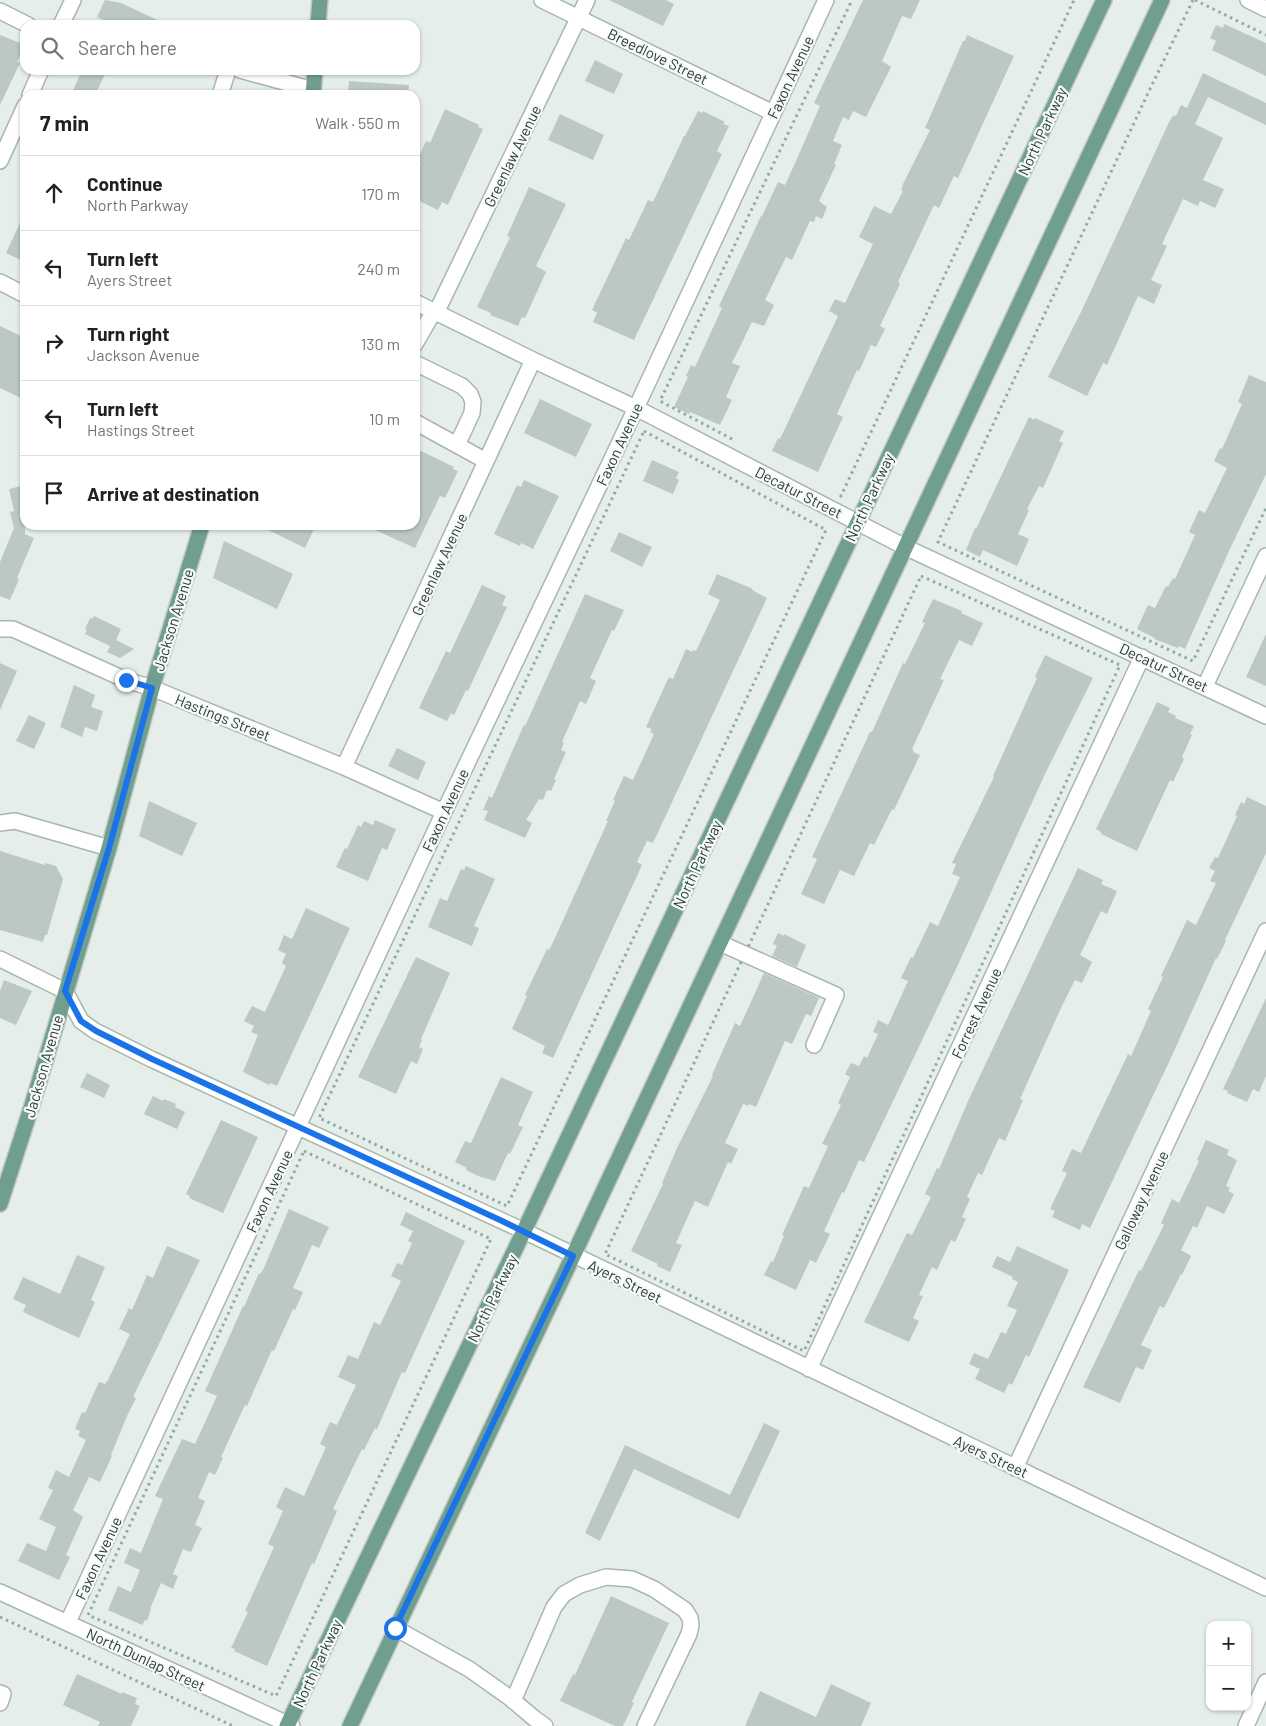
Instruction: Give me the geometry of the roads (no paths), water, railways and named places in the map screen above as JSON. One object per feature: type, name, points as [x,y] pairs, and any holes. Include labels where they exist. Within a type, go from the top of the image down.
[{"type":"main road","points":[[318,20],[320,0]]},
{"type":"main road","name":"North Parkway","points":[[289,1725],[1104,0]]},
{"type":"main road","points":[[350,1726],[573,1256],[1162,0]]},
{"type":"main road","points":[[313,90],[315,75]]},
{"type":"main road","name":"Jackson Avenue","points":[[0,1204],[33,1102],[109,848],[152,688],[200,530]]},
{"type":"street","points":[[63,20],[73,0]]},
{"type":"street","name":"Breedlove Street","points":[[542,0],[774,113]]},
{"type":"street","name":"Greenlaw Avenue","points":[[420,336],[435,312],[587,0]]},
{"type":"street","name":"Faxon Avenue","points":[[68,1622],[444,812],[636,408],[826,0]]},
{"type":"street","points":[[1248,0],[1266,8]]},
{"type":"street","points":[[0,11],[20,21]]},
{"type":"street","points":[[32,90],[39,75]]},
{"type":"street","points":[[222,90],[226,75]]},
{"type":"street","points":[[257,75],[306,90]]},
{"type":"street","points":[[0,161],[20,117]]},
{"type":"street","points":[[0,282],[20,292]]},
{"type":"street","name":"Decatur Street","points":[[420,304],[636,408],[905,547],[1142,656],[1266,716]]},
{"type":"street","name":"Greenlaw Avenue","points":[[344,767],[533,360]]},
{"type":"street","points":[[420,365],[462,386],[470,394],[473,402],[472,413],[457,445]]},
{"type":"street","points":[[420,425],[486,461]]},
{"type":"street","points":[[1205,686],[1266,556]]},
{"type":"street","name":"Hastings Street","points":[[0,629],[13,629],[126,680],[152,688],[344,767],[444,812]]},
{"type":"street","name":"Forrest Avenue","points":[[809,1369],[1142,656]]},
{"type":"street","points":[[0,823],[15,821],[109,848]]},
{"type":"street","name":"Galloway Avenue","points":[[1015,1468],[1266,931]]},
{"type":"street","points":[[720,943],[836,995],[814,1045]]},
{"type":"street","points":[[0,959],[65,991]]},
{"type":"street","name":"Ayers Street","points":[[65,991],[81,1021],[96,1031],[524,1231],[1266,1588]]},
{"type":"street","points":[[513,1701],[554,1608],[564,1594],[580,1585],[606,1577],[632,1579],[654,1589],[685,1610],[690,1618],[691,1625],[689,1634],[645,1726]]},
{"type":"street","name":"North Dunlap Street","points":[[0,1592],[289,1725]]},
{"type":"street","points":[[395,1628],[469,1669],[545,1726]]},
{"type":"street","points":[[1246,1726],[1266,1682]]},
{"type":"street","points":[[0,1693],[3,1694],[0,1702]]}]
